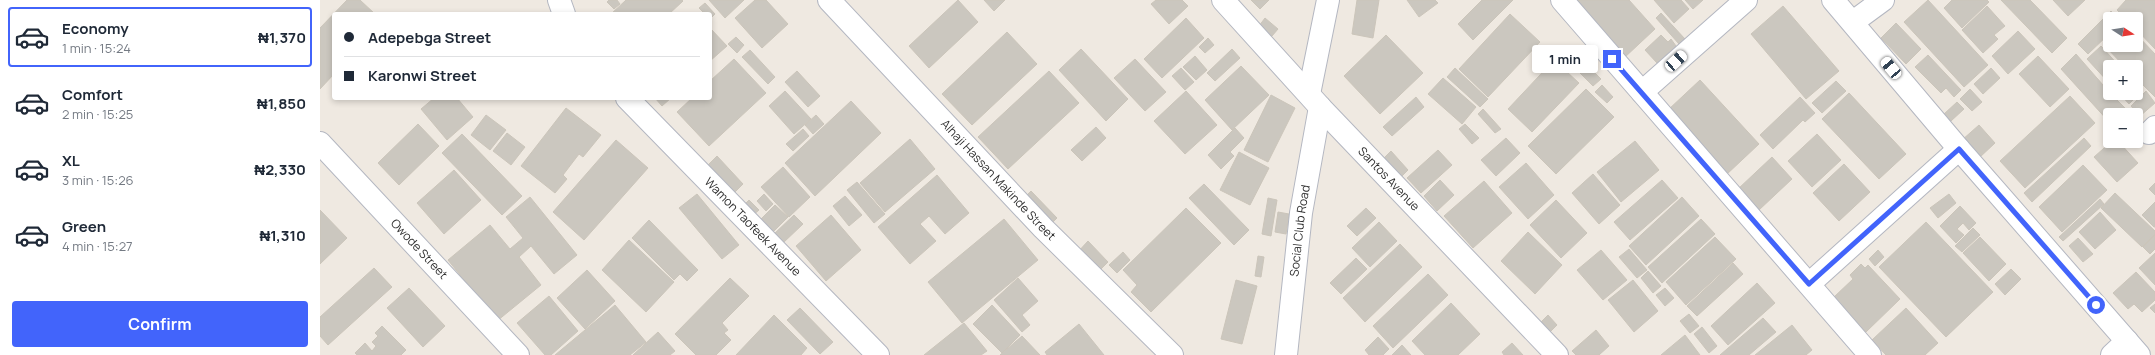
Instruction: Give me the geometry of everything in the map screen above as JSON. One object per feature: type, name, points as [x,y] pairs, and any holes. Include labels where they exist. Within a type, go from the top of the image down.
[{"type":"street","points":[[559,0],[563,12]]},
{"type":"street","name":"Alhaji Hassan Makinde Street","points":[[829,0],[1043,228],[1172,355]]},
{"type":"street","name":"Santos Avenue","points":[[1223,0],[1315,100],[1557,355]]},
{"type":"street","name":"Social Club Road","points":[[1286,355],[1301,213],[1328,0]]},
{"type":"street","points":[[1562,0],[1870,355]]},
{"type":"street","points":[[1642,92],[1746,0]]},
{"type":"street","points":[[1833,0],[2126,350]]},
{"type":"street","points":[[1852,22],[1883,0]]},
{"type":"street","name":"Wamon Taofeek Avenue","points":[[629,100],[878,355]]},
{"type":"street","name":"Owode Street","points":[[320,143],[518,355]]},
{"type":"street","points":[[1809,284],[1959,149]]},
{"type":"building","points":[[347,0],[360,0],[373,12],[335,12]]},
{"type":"building","points":[[609,0],[617,0],[620,4],[614,9],[607,2]]},
{"type":"building","points":[[626,0],[683,1],[671,12],[613,12]]},
{"type":"building","points":[[709,0],[744,0],[725,18]]},
{"type":"building","points":[[755,0],[766,0],[788,24],[762,48],[735,18]]},
{"type":"building","points":[[958,0],[978,22],[929,68],[909,46]]},
{"type":"building","points":[[984,0],[1005,0],[994,11]]},
{"type":"building","points":[[1156,0],[1182,0],[1188,6],[1169,24],[1151,4]]},
{"type":"building","points":[[1251,0],[1269,0],[1260,9]]},
{"type":"building","points":[[1357,0],[1379,0],[1373,38],[1352,34]]},
{"type":"building","points":[[1407,0],[1435,0],[1438,3],[1419,17]]},
{"type":"building","points":[[1482,0],[1513,0],[1473,40],[1458,24]]},
{"type":"building","points":[[1572,0],[1629,0],[1655,29],[1624,58]]},
{"type":"building","points":[[1654,0],[1681,0],[1689,9],[1674,23]]},
{"type":"building","points":[[1685,0],[1703,0],[1693,9]]},
{"type":"building","points":[[1928,0],[1988,65],[1964,87],[1904,22]]},
{"type":"building","points":[[1952,0],[1987,0],[1989,2],[1962,28],[1944,8]]},
{"type":"building","points":[[2001,0],[2030,0],[2067,38],[2052,53]]},
{"type":"building","points":[[2053,0],[2085,0],[2068,16]]},
{"type":"building","points":[[2126,0],[2155,0],[2155,49],[2143,36],[2143,12],[2119,12],[2117,10]]},
{"type":"building","points":[[705,3],[715,14],[712,17],[712,12],[703,12],[699,8]]},
{"type":"building","points":[[1783,6],[1839,71],[1806,99],[1751,34]]},
{"type":"building","points":[[1987,6],[2005,26],[1994,35],[1998,39],[1983,53],[1962,30]]},
{"type":"building","points":[[1661,13],[1685,39],[1679,44],[1656,18]]},
{"type":"building","points":[[1510,14],[1540,42],[1488,97],[1459,69]]},
{"type":"building","points":[[332,16],[332,76],[320,89],[320,28]]},
{"type":"building","points":[[1186,18],[1204,38],[1162,78],[1144,59]]},
{"type":"building","points":[[1265,18],[1278,29],[1272,36],[1259,26]]},
{"type":"building","points":[[2103,19],[2103,40],[2088,54],[2078,44]]},
{"type":"building","points":[[1896,23],[1921,49],[1906,64],[1881,38]]},
{"type":"building","points":[[712,30],[727,46],[712,59]]},
{"type":"building","points":[[2018,31],[2035,49],[2008,74],[1992,56]]},
{"type":"building","points":[[1007,32],[1037,64],[972,125],[942,94]]},
{"type":"building","points":[[1386,35],[1423,73],[1380,114],[1344,76]]},
{"type":"building","points":[[1661,35],[1668,42],[1671,39],[1676,46],[1657,63],[1645,50]]},
{"type":"building","points":[[736,37],[744,45],[737,53],[728,44]]},
{"type":"building","points":[[1208,38],[1214,45],[1205,53],[1199,47]]},
{"type":"building","points":[[2143,41],[2155,54],[2155,97],[2143,85],[2143,60],[2118,60],[2111,52],[2143,52]]},
{"type":"building","points":[[2101,46],[2103,52],[2106,52],[2114,60],[2103,60],[2103,76],[2087,59]]},
{"type":"building","points":[[1081,49],[1128,99],[1106,121],[1059,70]]},
{"type":"building","points":[[1232,49],[1240,58],[1215,81],[1207,73]]},
{"type":"building","points":[[750,50],[775,77],[768,84],[742,57]]},
{"type":"building","points":[[1576,54],[1601,79],[1593,86],[1569,62]]},
{"type":"building","points":[[2076,54],[2103,85],[2103,100],[2117,100],[2125,108],[2103,108],[2103,115],[2061,69]]},
{"type":"building","points":[[1928,55],[1961,90],[1954,97],[1946,88],[1941,93],[1915,67]]},
{"type":"building","points":[[1195,56],[1207,70],[1196,80],[1183,67]]},
{"type":"building","points":[[2038,56],[2069,89],[2050,107],[2019,74]]},
{"type":"building","points":[[734,59],[766,93],[709,146],[677,112],[690,100],[712,100],[712,79]]},
{"type":"building","points":[[1135,59],[1166,92],[1145,111],[1114,78]]},
{"type":"building","points":[[1554,60],[1579,83],[1532,132],[1508,109]]},
{"type":"building","points":[[1241,66],[1269,95],[1232,130],[1205,100]]},
{"type":"building","points":[[1181,68],[1194,82],[1185,90],[1172,76]]},
{"type":"building","points":[[1455,68],[1488,99],[1480,107],[1447,77]]},
{"type":"building","points":[[1991,68],[2000,78],[1983,94],[1974,84]]},
{"type":"building","points":[[797,71],[820,96],[808,107],[785,82]]},
{"type":"building","points":[[1049,71],[1079,103],[1008,169],[978,137]]},
{"type":"building","points":[[1443,78],[1476,107],[1462,124],[1428,94]]},
{"type":"building","points":[[1700,80],[1759,144],[1726,175],[1668,110]]},
{"type":"building","points":[[1836,81],[1846,91],[1822,113],[1812,103]]},
{"type":"building","points":[[1602,85],[1613,97],[1607,103],[1595,92]]},
{"type":"building","points":[[1586,89],[1614,117],[1556,174],[1528,146]]},
{"type":"building","points":[[1970,89],[1982,102],[1972,111],[1960,99]]},
{"type":"building","points":[[785,91],[811,119],[794,134],[769,106]]},
{"type":"building","points":[[1186,91],[1217,125],[1185,154],[1154,121]]},
{"type":"building","points":[[2146,91],[2155,103],[2143,113],[2143,108],[2133,108],[2131,106],[2137,100],[2143,100],[2143,94]]},
{"type":"building","points":[[1849,93],[1906,154],[1879,179],[1822,119]]},
{"type":"building","points":[[1271,95],[1295,108],[1268,162],[1244,150]]},
{"type":"building","points":[[2070,96],[2095,123],[2025,188],[2000,161]]},
{"type":"building","points":[[1416,97],[1424,107],[1392,136],[1383,127]]},
{"type":"building","points":[[1800,97],[1815,113],[1805,122],[1803,120],[1773,149],[1760,135]]},
{"type":"building","points":[[432,100],[459,100],[473,117],[447,140],[421,109]]},
{"type":"building","points":[[657,100],[669,100],[662,106]]},
{"type":"building","points":[[2125,100],[2133,100],[2129,104]]},
{"type":"building","points":[[851,101],[881,133],[815,196],[785,163]]},
{"type":"building","points":[[1957,102],[1964,109],[1951,121],[1944,114]]},
{"type":"building","points":[[566,108],[601,135],[583,157],[579,154],[563,175],[567,179],[555,193],[521,166]]},
{"type":"building","points":[[1483,109],[1501,129],[1495,133],[1478,114]]},
{"type":"building","points":[[486,115],[506,130],[490,150],[471,135]]},
{"type":"building","points":[[816,115],[824,124],[813,134],[805,125]]},
{"type":"building","points":[[418,124],[439,146],[399,185],[378,163]]},
{"type":"building","points":[[1465,124],[1479,138],[1472,144],[1459,129]]},
{"type":"building","points":[[1979,125],[1995,143],[1979,158],[1962,140]]},
{"type":"building","points":[[1096,127],[1106,138],[1082,161],[1071,150]]},
{"type":"building","points":[[1235,128],[1244,138],[1230,152],[1234,156],[1221,169],[1208,155]]},
{"type":"building","points":[[803,129],[809,136],[793,151],[786,144]]},
{"type":"building","points":[[507,133],[525,147],[511,165],[493,151]]},
{"type":"building","points":[[462,134],[522,196],[502,215],[442,153]]},
{"type":"building","points":[[1817,134],[1841,160],[1812,187],[1788,161]]},
{"type":"building","points":[[1506,138],[1520,153],[1496,176],[1481,160]]},
{"type":"building","points":[[2084,138],[2091,146],[2032,202],[2024,193]]},
{"type":"building","points":[[910,139],[935,169],[885,212],[860,183]]},
{"type":"building","points":[[616,140],[648,168],[584,240],[553,212]]},
{"type":"building","points":[[1635,141],[1659,170],[1621,202],[1597,172]]},
{"type":"building","points":[[2104,148],[2124,148],[2138,163],[2117,182],[2094,157]]},
{"type":"building","points":[[1438,150],[1452,165],[1421,193],[1407,178]]},
{"type":"building","points":[[1391,151],[1408,170],[1400,178],[1383,159]]},
{"type":"building","points":[[1239,152],[1269,168],[1250,205],[1220,190]]},
{"type":"building","points":[[717,156],[743,184],[732,195],[706,167]]},
{"type":"building","points":[[1772,157],[1792,179],[1759,210],[1738,189]]},
{"type":"building","points":[[1526,163],[1554,195],[1528,219],[1499,187]]},
{"type":"building","points":[[1844,164],[1870,192],[1839,221],[1813,193]]},
{"type":"building","points":[[2083,165],[2107,190],[2062,232],[2039,207]]},
{"type":"building","points":[[783,167],[810,197],[789,217],[761,187]]},
{"type":"building","points":[[454,170],[481,200],[444,234],[417,203]]},
{"type":"building","points":[[1593,174],[1620,205],[1599,224],[1572,193]]},
{"type":"building","points":[[937,175],[969,213],[945,234],[929,216],[920,224],[936,241],[910,264],[878,227]]},
{"type":"building","points":[[1440,180],[1454,195],[1437,211],[1424,196]]},
{"type":"building","points":[[1662,180],[1678,198],[1630,240],[1614,222]]},
{"type":"building","points":[[1484,181],[1512,213],[1473,248],[1444,216]]},
{"type":"building","points":[[857,182],[885,214],[874,223],[847,190]]},
{"type":"building","points":[[2155,183],[2155,195],[2149,189]]},
{"type":"building","points":[[1204,184],[1249,230],[1234,245],[1189,198]]},
{"type":"building","points":[[1031,191],[1057,218],[1046,229],[1020,202]]},
{"type":"building","points":[[2115,193],[2155,231],[2155,234],[2142,247],[2101,208]]},
{"type":"building","points":[[697,194],[739,245],[722,259],[679,208]]},
{"type":"building","points":[[764,194],[773,204],[766,211],[757,201]]},
{"type":"building","points":[[1949,194],[1956,203],[1938,218],[1930,208]]},
{"type":"building","points":[[845,196],[862,215],[849,226],[833,206]]},
{"type":"building","points":[[530,197],[577,255],[554,274],[531,246],[519,257],[541,285],[497,321],[448,260],[490,225],[510,249],[523,238],[506,217]]},
{"type":"building","points":[[1682,197],[1699,216],[1646,265],[1629,246]]},
{"type":"building","points":[[1268,198],[1277,200],[1271,236],[1262,234]]},
{"type":"building","points":[[2100,199],[2104,204],[2063,241],[2059,237]]},
{"type":"building","points":[[749,200],[759,210],[752,216],[743,206]]},
{"type":"building","points":[[1556,200],[1587,233],[1561,258],[1530,225]]},
{"type":"building","points":[[2155,202],[2155,227],[2154,227],[2142,215]]},
{"type":"building","points":[[775,205],[788,217],[773,232],[761,219]]},
{"type":"building","points":[[1960,206],[1976,223],[1969,230],[1963,223],[1957,229],[1964,235],[1956,243],[1940,226]]},
{"type":"building","points":[[1186,208],[1221,243],[1151,312],[1131,292],[1137,285],[1123,270]]},
{"type":"building","points":[[1366,208],[1376,218],[1357,236],[1347,226]]},
{"type":"building","points":[[320,210],[347,238],[320,264]]},
{"type":"building","points":[[1278,212],[1289,214],[1286,234],[1275,232]]},
{"type":"building","points":[[2100,212],[2116,230],[2095,249],[2079,232]]},
{"type":"building","points":[[794,215],[803,224],[783,243],[774,234]]},
{"type":"building","points":[[831,215],[861,250],[826,281],[796,246]]},
{"type":"building","points":[[1004,219],[1038,260],[962,323],[928,282]]},
{"type":"building","points":[[1701,219],[1715,234],[1662,283],[1648,267]]},
{"type":"building","points":[[649,220],[698,270],[687,281],[680,274],[674,280],[632,238]]},
{"type":"building","points":[[1379,222],[1397,241],[1370,267],[1352,248]]},
{"type":"building","points":[[1926,222],[1993,292],[1946,337],[1879,267]]},
{"type":"building","points":[[1973,228],[1980,235],[1962,252],[1955,246]]},
{"type":"building","points":[[1528,232],[1562,265],[1535,294],[1501,261]]},
{"type":"building","points":[[2155,235],[2155,249],[2150,254],[2143,247]]},
{"type":"building","points":[[1715,237],[1736,259],[1686,305],[1666,282]]},
{"type":"building","points":[[1980,237],[2006,264],[1989,281],[1963,253]]},
{"type":"building","points":[[2078,238],[2093,254],[2083,262],[2069,246]]},
{"type":"building","points":[[629,240],[674,282],[646,312],[602,270]]},
{"type":"building","points":[[1088,241],[1108,262],[1097,273],[1077,253]]},
{"type":"building","points":[[1400,244],[1422,267],[1365,322],[1343,298]]},
{"type":"building","points":[[1629,249],[1647,270],[1637,278],[1619,257]]},
{"type":"building","points":[[1601,250],[1627,280],[1603,300],[1577,270]]},
{"type":"building","points":[[1878,250],[1884,257],[1875,266],[1869,259]]},
{"type":"building","points":[[1123,252],[1130,260],[1117,273],[1109,265]]},
{"type":"building","points":[[2155,253],[2155,285],[2139,268]]},
{"type":"building","points":[[1258,256],[1264,257],[1261,277],[1255,276]]},
{"type":"building","points":[[1356,258],[1367,269],[1341,294],[1330,283]]},
{"type":"building","points":[[1733,263],[1743,274],[1697,316],[1687,306]]},
{"type":"building","points":[[1861,264],[1865,268],[1868,265],[1900,299],[1866,332],[1834,297],[1853,279],[1850,275]]},
{"type":"building","points":[[374,268],[392,287],[328,345],[320,336],[320,317]]},
{"type":"building","points":[[2011,269],[2021,279],[2005,295],[1995,284]]},
{"type":"building","points":[[587,270],[615,301],[585,329],[557,298]]},
{"type":"building","points":[[1648,271],[1661,286],[1653,293],[1641,278]]},
{"type":"building","points":[[2136,272],[2155,292],[2155,300],[2142,312],[2134,304],[2128,309],[2113,293]]},
{"type":"building","points":[[1428,274],[1448,295],[1393,348],[1373,326]]},
{"type":"building","points":[[730,278],[749,296],[722,323],[728,330],[724,333],[731,340],[716,355],[696,355],[675,334]]},
{"type":"building","points":[[1018,278],[1038,301],[1022,315],[1030,325],[1022,332],[994,300]]},
{"type":"building","points":[[1236,280],[1257,286],[1242,344],[1221,339]]},
{"type":"building","points":[[1633,280],[1658,311],[1634,332],[1608,300]]},
{"type":"building","points":[[1757,283],[1775,303],[1728,345],[1711,326]]},
{"type":"building","points":[[409,288],[445,326],[423,347],[387,308]]},
{"type":"building","points":[[1665,288],[1674,298],[1665,306],[1656,295]]},
{"type":"building","points":[[549,296],[578,331],[551,355],[545,355],[517,323]]},
{"type":"building","points":[[1451,303],[1480,334],[1458,355],[1425,355],[1412,341]]},
{"type":"building","points":[[2155,304],[2155,313],[2150,308]]},
{"type":"building","points":[[615,305],[646,342],[630,355],[555,355]]},
{"type":"building","points":[[992,305],[1020,335],[1002,353],[973,324]]},
{"type":"building","points":[[800,308],[833,342],[820,354],[787,320]]},
{"type":"building","points":[[1906,308],[1938,343],[1925,355],[1886,355],[1872,340]]},
{"type":"building","points":[[1689,314],[1699,326],[1690,333],[1680,321]]},
{"type":"building","points":[[774,315],[807,348],[801,355],[736,355]]},
{"type":"building","points":[[1548,315],[1557,325],[1548,334],[1539,324]]},
{"type":"building","points":[[1763,318],[1776,332],[1749,355],[1720,355]]},
{"type":"building","points":[[964,323],[987,351],[981,355],[924,355]]},
{"type":"building","points":[[1079,324],[1104,355],[1047,355],[1045,352]]},
{"type":"building","points":[[1792,325],[1812,350],[1806,355],[1755,355]]},
{"type":"building","points":[[382,326],[406,350],[401,355],[357,355],[355,353],[365,343],[372,351],[376,346],[372,342],[378,336],[375,333]]},
{"type":"building","points":[[1702,327],[1717,346],[1709,353],[1694,334]]},
{"type":"building","points":[[1596,330],[1609,346],[1599,355],[1576,355],[1572,351]]},
{"type":"building","points":[[658,332],[675,351],[670,355],[633,355]]},
{"type":"building","points":[[1685,335],[1700,355],[1661,355]]},
{"type":"building","points":[[1022,336],[1040,355],[1000,355]]},
{"type":"building","points":[[1378,337],[1389,349],[1383,355],[1369,355],[1365,350]]},
{"type":"building","points":[[1512,343],[1523,355],[1504,355],[1502,352]]},
{"type":"building","points":[[1402,345],[1411,355],[1392,355]]},
{"type":"route","points":[[1612,59],[1809,284],[1959,149],[2096,305]]}]
